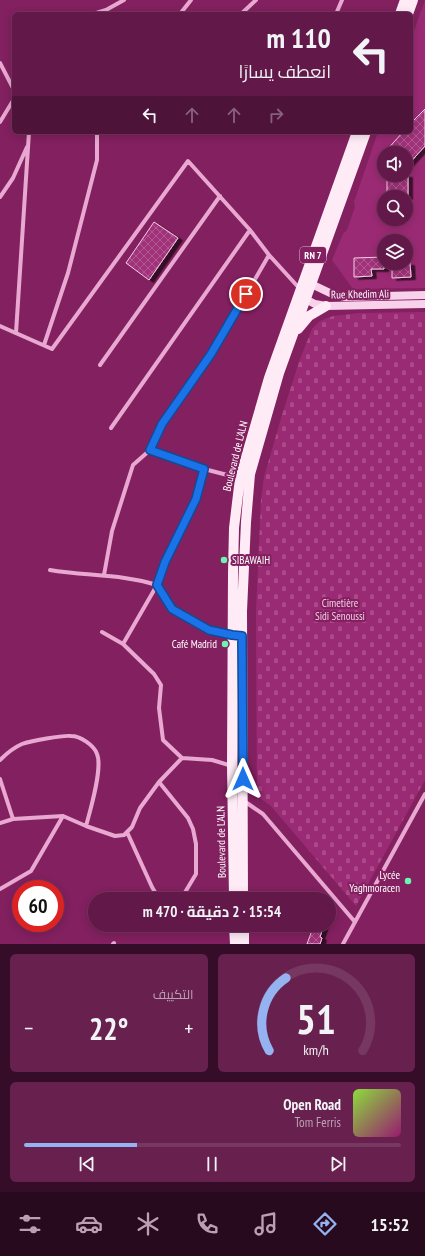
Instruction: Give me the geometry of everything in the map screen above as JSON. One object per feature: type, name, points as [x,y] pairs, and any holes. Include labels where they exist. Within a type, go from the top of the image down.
[{"type":"main road","points":[[401,12],[405,0]]},
{"type":"main road","points":[[409,12],[413,0]]},
{"type":"main road","name":"Boulevard de L'ALN","points":[[323,239],[356,134]]},
{"type":"main road","name":"Boulevard de L'ALN","points":[[243,892],[243,768],[234,528],[240,478],[269,378],[365,134]]},
{"type":"main road","name":"Boulevard de L'ALN","points":[[234,892],[232,766],[237,635],[250,474],[279,373],[293,336],[304,289]]},
{"type":"main road","name":"Rue Khedim Ali","points":[[304,289],[344,297],[425,295]]},
{"type":"main road","name":"Rue Khedim Ali","points":[[304,289],[315,304],[326,306],[425,304]]},
{"type":"main road","points":[[293,336],[309,316],[326,306]]},
{"type":"main road","points":[[234,932],[235,944]]},
{"type":"main road","points":[[244,932],[244,944]]},
{"type":"street","points":[[100,12],[124,0]]},
{"type":"street","points":[[182,12],[191,0]]},
{"type":"street","points":[[244,12],[256,0]]},
{"type":"street","points":[[337,12],[342,0]]},
{"type":"street","points":[[0,63],[12,86]]},
{"type":"street","points":[[0,122],[12,102]]},
{"type":"street","points":[[16,333],[29,134]]},
{"type":"street","points":[[44,345],[68,273],[97,160],[97,134]]},
{"type":"street","points":[[0,197],[13,178],[29,143]]},
{"type":"street","points":[[0,326],[52,348],[188,161],[250,230],[269,255],[304,289]]},
{"type":"street","points":[[100,365],[220,196]]},
{"type":"street","points":[[111,428],[250,230]]},
{"type":"street","points":[[104,575],[112,531],[133,465],[150,450],[162,424],[198,374],[224,333],[269,255]]},
{"type":"street","points":[[150,450],[204,469],[240,478]]},
{"type":"street","points":[[123,644],[157,585],[165,562],[196,499],[204,469]]},
{"type":"street","points":[[50,570],[104,575],[157,585],[172,609],[209,630],[237,635]]},
{"type":"street","points":[[102,632],[123,644],[154,674],[161,685],[159,708],[163,740],[182,758],[212,760],[243,768]]},
{"type":"street","points":[[0,760],[22,744],[62,736],[72,736],[94,748],[98,756],[97,782],[86,826]]},
{"type":"street","points":[[0,823],[13,819],[63,816],[115,836],[124,835],[132,827],[140,808],[159,782],[182,758]]},
{"type":"street","points":[[0,779],[13,819]]},
{"type":"street","points":[[159,782],[188,818],[193,829],[196,844],[196,874],[185,892]]},
{"type":"street","points":[[344,944],[425,794]]},
{"type":"street","points":[[243,800],[263,814],[355,922]]},
{"type":"street","points":[[0,889],[30,871],[63,816]]},
{"type":"street","points":[[127,832],[155,892]]},
{"type":"green space","points":[[425,0],[425,288],[353,289],[332,260],[343,234],[347,230],[355,207],[354,202],[377,134],[413,134],[413,33]]},
{"type":"green space","name":"Cimetière Sidi Senoussi","points":[[425,312],[425,780],[356,906],[271,806],[257,796],[256,611],[261,500],[264,477],[282,415],[300,359],[312,329],[320,321],[333,316],[359,313]]},
{"type":"building","points":[[425,109],[425,146],[413,159],[413,146],[390,146],[401,134],[413,134],[413,121]]},
{"type":"building","points":[[387,182],[408,182],[408,190],[387,190]]},
{"type":"building","points":[[154,222],[178,238],[149,280],[126,263]]},
{"type":"building","points":[[377,257],[377,269],[371,269],[372,276],[354,277],[354,258]]},
{"type":"building","points":[[392,270],[410,270],[411,277],[392,278]]},
{"type":"building","points":[[311,932],[322,932],[320,944],[307,944]]},
{"type":"place","name":"SIBAWAIH","points":[[224,560]]},
{"type":"place","name":"Café Madrid","points":[[225,644]]},
{"type":"place","name":"Lycée Yaghmoracen","points":[[408,881]]},
{"type":"route","points":[[243,779],[242,636],[209,630],[172,609],[157,585],[165,562],[196,499],[204,469],[150,450],[162,424],[211,354],[246,294]]}]
